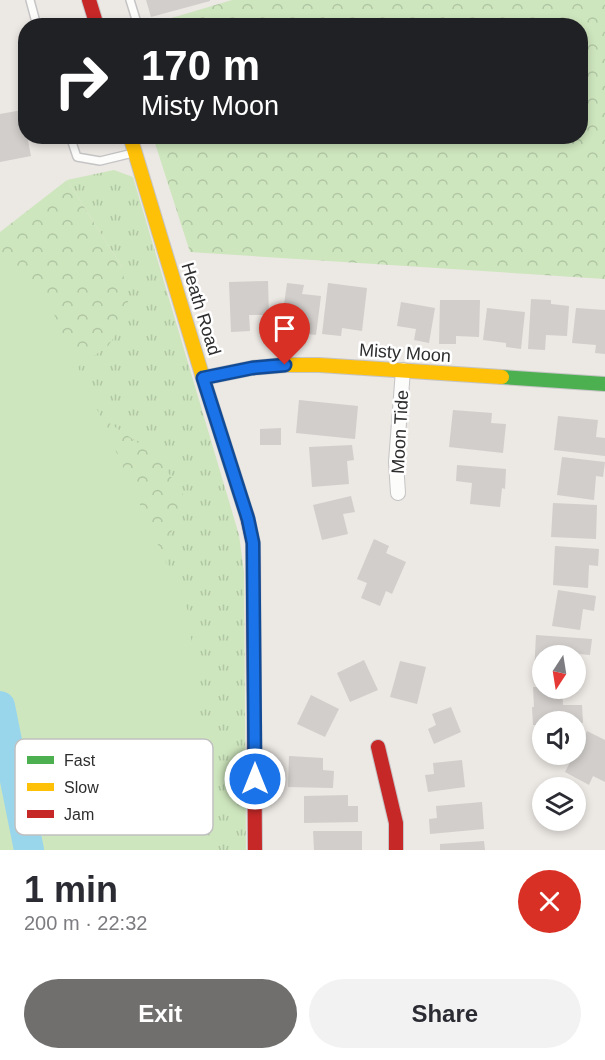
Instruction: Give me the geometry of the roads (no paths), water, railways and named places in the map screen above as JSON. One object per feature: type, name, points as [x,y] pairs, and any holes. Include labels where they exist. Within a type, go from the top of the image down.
[{"type":"street","points":[[89,0],[95,18]]},
{"type":"street","name":"Heath Road","points":[[132,144],[248,519],[253,543],[255,850]]},
{"type":"street","name":"Misty Moon","points":[[203,378],[252,368],[319,365],[605,384]]},
{"type":"street","name":"Moon Tide","points":[[398,493],[396,462],[403,370]]},
{"type":"street","points":[[378,747],[396,822],[396,850]]},
{"type":"lane","points":[[30,0],[35,18]]},
{"type":"lane","points":[[130,0],[136,18]]},
{"type":"lane","points":[[73,144],[77,157],[100,161],[135,152]]},
{"type":"waterway","points":[[0,706],[15,780]]},
{"type":"waterway","points":[[26,835],[29,850]]}]
